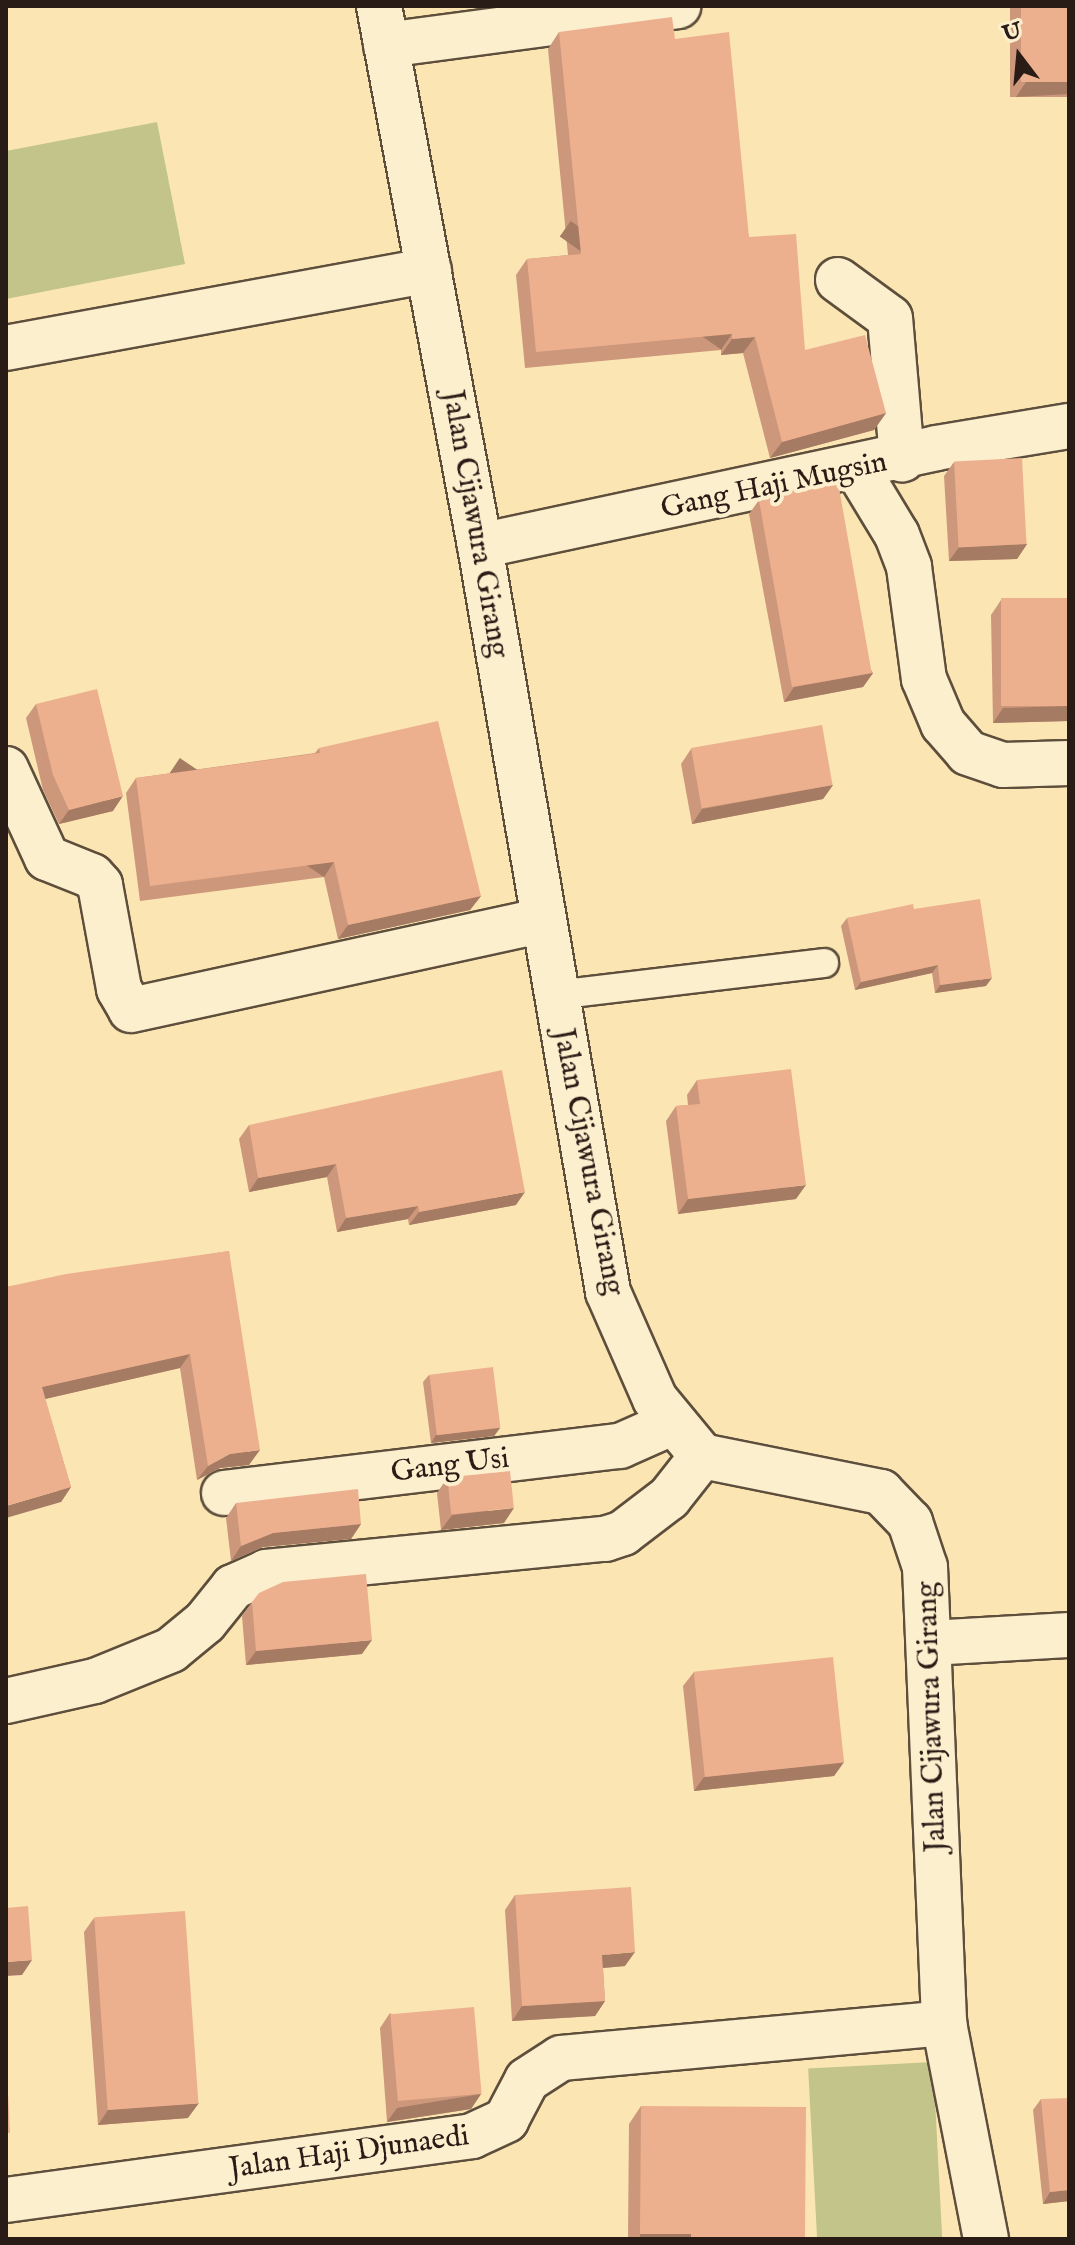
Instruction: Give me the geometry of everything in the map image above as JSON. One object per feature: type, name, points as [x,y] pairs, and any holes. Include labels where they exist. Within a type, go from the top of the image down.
[{"type":"street","points":[[382,25],[678,6]]},
{"type":"street","name":"Jalan Cijawura Girang","points":[[382,25],[480,546],[608,1292],[655,1399],[702,1456],[881,1492],[910,1522],[925,1567],[944,2023],[986,2239]]},
{"type":"street","points":[[6,348],[429,270]]},
{"type":"street","points":[[838,280],[890,318],[902,459]]},
{"type":"street","name":"Gang Haji Mugsin","points":[[480,546],[857,469],[936,448],[1069,426]]},
{"type":"street","points":[[857,469],[897,535],[909,567],[924,679],[943,724],[968,753],[1003,765],[1069,763]]},
{"type":"street","points":[[6,769],[47,858],[92,876],[100,885],[119,989],[131,1010],[543,920]]},
{"type":"street","name":"Gang Usi","points":[[224,1493],[620,1446],[672,1423]]},
{"type":"street","points":[[6,1701],[95,1681],[171,1650],[205,1622],[233,1587],[266,1572],[614,1536],[669,1498],[702,1456]]},
{"type":"street","points":[[930,1643],[1069,1635]]},
{"type":"street","name":"Jalan Haji Djunaedi","points":[[6,2200],[472,2136],[506,2120],[527,2080],[561,2058],[944,2023]]},
{"type":"lane","points":[[556,995],[824,963]]},
{"type":"green space","points":[[157,122],[185,264],[6,299],[6,151]]},
{"type":"green space","points":[[933,2062],[942,2239],[817,2239],[808,2069]]},
{"type":"building","points":[[1021,6],[1069,6],[1069,82],[1021,82]]},
{"type":"building","points":[[672,17],[675,39],[729,32],[749,237],[796,234],[805,350],[865,335],[886,413],[782,442],[755,337],[732,339],[732,334],[536,352],[527,259],[581,254],[559,32]]},
{"type":"building","points":[[1022,458],[1027,544],[959,547],[954,462]]},
{"type":"building","points":[[838,482],[872,673],[792,687],[758,496]]},
{"type":"building","points":[[1001,598],[1069,598],[1069,706],[1001,706]]},
{"type":"building","points":[[97,689],[123,796],[69,810],[53,775],[36,704]]},
{"type":"building","points":[[438,721],[481,896],[348,925],[334,862],[150,886],[136,778],[320,753],[319,748]]},
{"type":"building","points":[[822,725],[833,785],[702,808],[691,748]]},
{"type":"building","points":[[980,899],[992,978],[940,985],[938,965],[861,982],[847,918],[913,904],[914,909]]},
{"type":"building","points":[[791,1069],[806,1185],[688,1199],[676,1106],[700,1104],[697,1080]]},
{"type":"building","points":[[502,1070],[525,1192],[419,1212],[418,1206],[346,1218],[336,1164],[258,1178],[249,1125]]},
{"type":"building","points":[[229,1251],[260,1450],[230,1454],[208,1466],[190,1354],[42,1387],[71,1487],[6,1506],[6,1287],[66,1274]]},
{"type":"building","points":[[493,1367],[500,1428],[437,1435],[429,1375]]},
{"type":"building","points":[[510,1471],[514,1508],[451,1514],[447,1478]]},
{"type":"building","points":[[358,1489],[361,1524],[273,1533],[241,1546],[236,1503]]},
{"type":"building","points":[[366,1574],[372,1640],[256,1651],[252,1602],[259,1593],[283,1582]]},
{"type":"building","points":[[833,1657],[844,1762],[705,1777],[694,1672]]},
{"type":"building","points":[[631,1887],[635,1952],[602,1955],[605,2001],[522,2006],[515,1895]]},
{"type":"building","points":[[28,1906],[32,1960],[6,1962],[6,1908]]},
{"type":"building","points":[[185,1911],[198,2104],[108,2110],[94,1917]]},
{"type":"building","points":[[474,2007],[482,2094],[398,2101],[390,2014]]},
{"type":"building","points":[[6,2052],[10,2133],[6,2133]]},
{"type":"building","points":[[1069,2098],[1069,2190],[1050,2192],[1041,2099]]},
{"type":"building","points":[[641,2106],[806,2107],[805,2239],[691,2239],[691,2234],[640,2234]]}]
